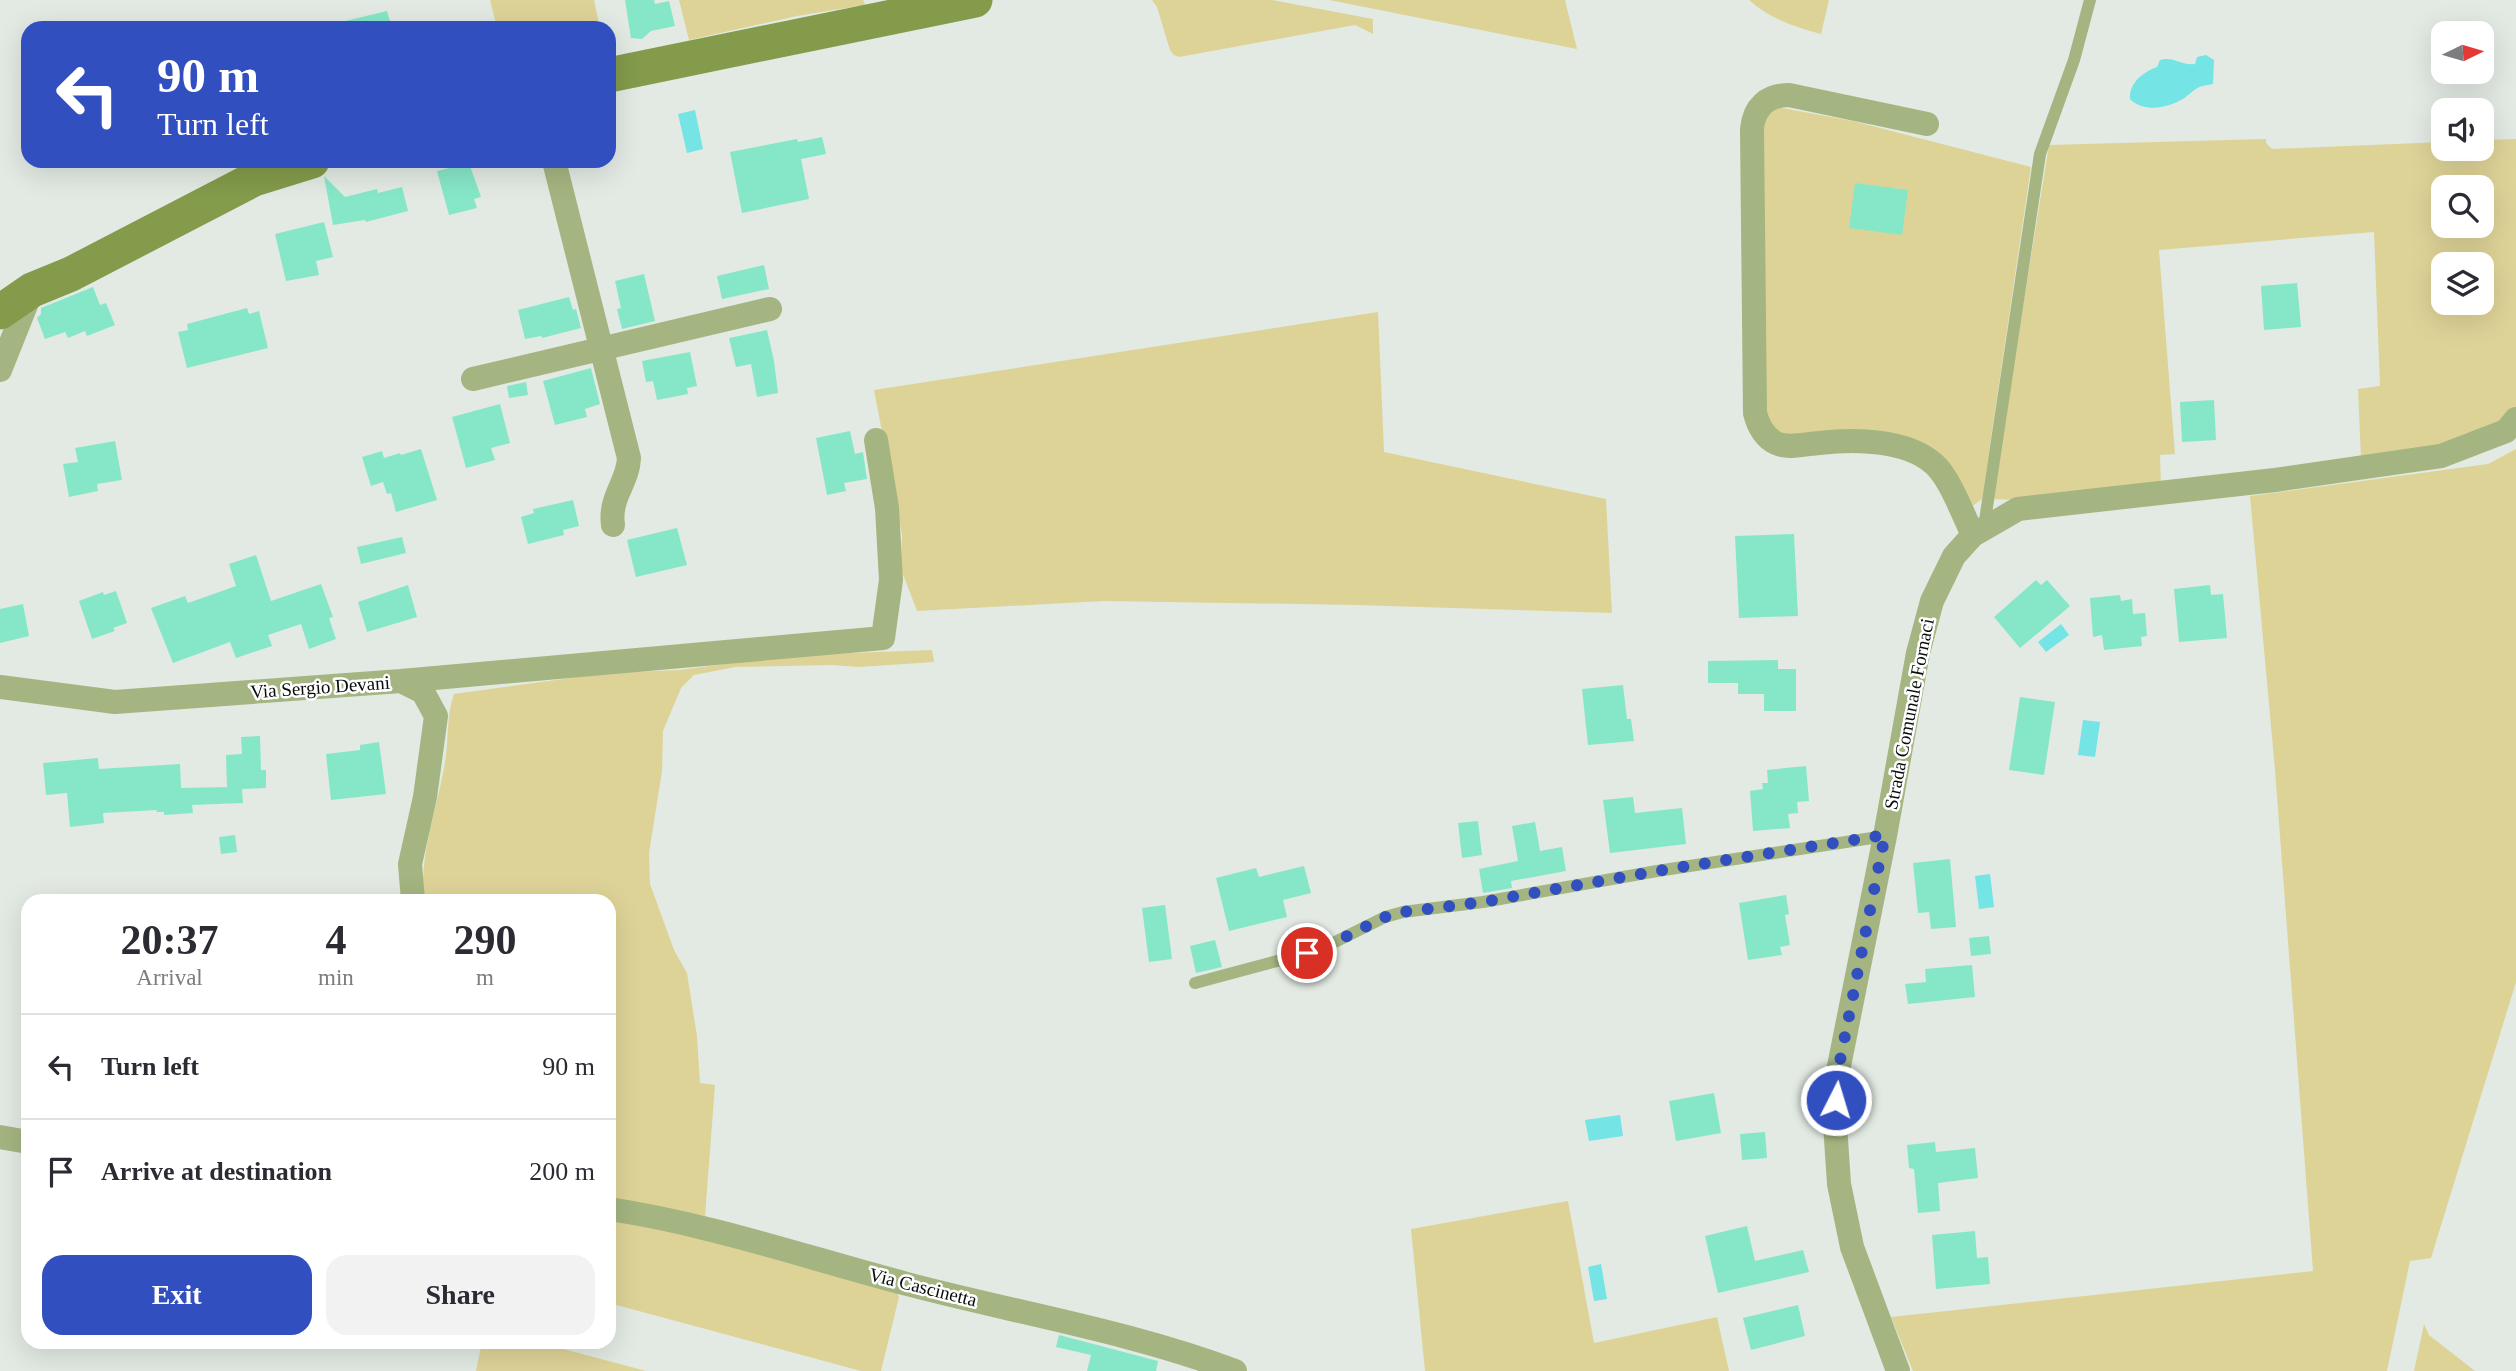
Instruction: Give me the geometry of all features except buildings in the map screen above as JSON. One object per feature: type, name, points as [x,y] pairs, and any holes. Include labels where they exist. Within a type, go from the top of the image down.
[{"type":"street","points":[[616,74],[975,0]]},
{"type":"street","points":[[1927,124],[1789,95],[1771,98],[1759,107],[1752,129],[1755,413],[1762,431],[1775,443],[1869,442],[1921,455],[1932,462],[1942,474],[1978,531]]},
{"type":"street","points":[[0,312],[32,290],[71,274],[254,179],[289,168]]},
{"type":"street","points":[[556,168],[629,458],[629,466],[613,505],[613,526]]},
{"type":"street","points":[[0,370],[32,290]]},
{"type":"street","points":[[473,379],[770,309]]},
{"type":"street","name":"Strada Comunale Fornaci","points":[[1898,1371],[1852,1247],[1839,1184],[1835,1124],[1837,1076],[1918,653],[1932,601],[1954,556],[1978,531],[2018,509],[2275,480],[2441,456],[2506,431],[2516,419]]},
{"type":"street","points":[[401,681],[883,638],[891,580],[887,508],[876,440]]},
{"type":"street","name":"Via Sergio Devani","points":[[0,687],[115,702],[401,681],[423,692],[436,716],[425,797],[410,864],[412,894]]},
{"type":"street","points":[[0,1137],[21,1141]]},
{"type":"street","name":"Via Cascinetta","points":[[616,1210],[660,1217],[910,1285],[1048,1316],[1179,1361],[1235,1371]]},
{"type":"lane","points":[[1978,531],[2040,155],[2074,60],[2090,0]]},
{"type":"lane","points":[[1195,983],[1307,953],[1385,917],[1403,912],[1483,902],[1885,835]]},
{"type":"shaded area","points":[[490,0],[594,0],[598,21],[495,21]]},
{"type":"shaded area","points":[[679,0],[863,0],[865,5],[797,16],[689,40]]},
{"type":"shaded area","points":[[1152,0],[1272,0],[1373,19],[1373,34],[1355,25],[1179,57],[1170,50],[1157,7]]},
{"type":"shaded area","points":[[1329,0],[1565,0],[1577,49]]},
{"type":"shaded area","points":[[1749,0],[1829,0],[1821,34],[1783,22]]},
{"type":"shaded area","points":[[1771,106],[1853,121],[2031,167],[1982,499],[1967,510],[1942,460],[1789,440],[1764,424],[1757,136]]},
{"type":"shaded area","points":[[2266,139],[2272,149],[2431,142],[2431,161],[2494,161],[2494,140],[2516,139],[2516,411],[2477,438],[2361,459],[2358,389],[2380,386],[2374,232],[2159,250],[2175,454],[2160,455],[2161,487],[2015,500],[1992,499],[2049,145]]},
{"type":"shaded area","points":[[1378,312],[1384,452],[1606,499],[1612,613],[1104,601],[917,611],[901,569],[902,535],[874,390]]},
{"type":"shaded area","points":[[2516,449],[2516,982],[2431,1258],[2410,1261],[2387,1371],[1913,1371],[1891,1317],[2313,1271],[2275,770],[2250,496],[2488,464]]},
{"type":"shaded area","points":[[932,650],[934,662],[859,667],[735,667],[694,675],[681,688],[663,731],[662,771],[649,853],[650,884],[674,950],[687,973],[697,1036],[700,1083],[715,1085],[705,1216],[616,1201],[616,894],[424,894],[426,849],[445,763],[454,694],[607,673],[679,670],[795,655]]},
{"type":"shaded area","points":[[1568,1201],[1594,1343],[1717,1317],[1729,1371],[1425,1371],[1411,1229]]},
{"type":"shaded area","points":[[616,1219],[896,1291],[899,1297],[881,1371],[861,1371],[616,1305]]},
{"type":"shaded area","points":[[2424,1324],[2429,1335],[2475,1371],[2414,1371]]},
{"type":"shaded area","points":[[481,1349],[563,1349],[646,1371],[476,1371]]},
{"type":"water","points":[[2206,55],[2214,60],[2213,84],[2199,87],[2183,99],[2163,107],[2149,108],[2130,99],[2134,83],[2157,67],[2160,60],[2195,64],[2197,57]]},
{"type":"water","points":[[695,110],[703,149],[687,153],[678,114]]},
{"type":"water","points":[[2061,624],[2069,635],[2046,652],[2038,642]]},
{"type":"water","points":[[2083,720],[2100,722],[2095,757],[2078,755]]},
{"type":"water","points":[[1990,874],[1994,907],[1979,909],[1975,876]]},
{"type":"water","points":[[1620,1115],[1623,1136],[1589,1141],[1585,1120]]},
{"type":"water","points":[[1601,1264],[1607,1299],[1594,1301],[1588,1267]]},
{"type":"route","points":[[1307,953],[1385,917],[1403,912],[1483,902],[1885,835],[1837,1076],[1836,1100]]}]
